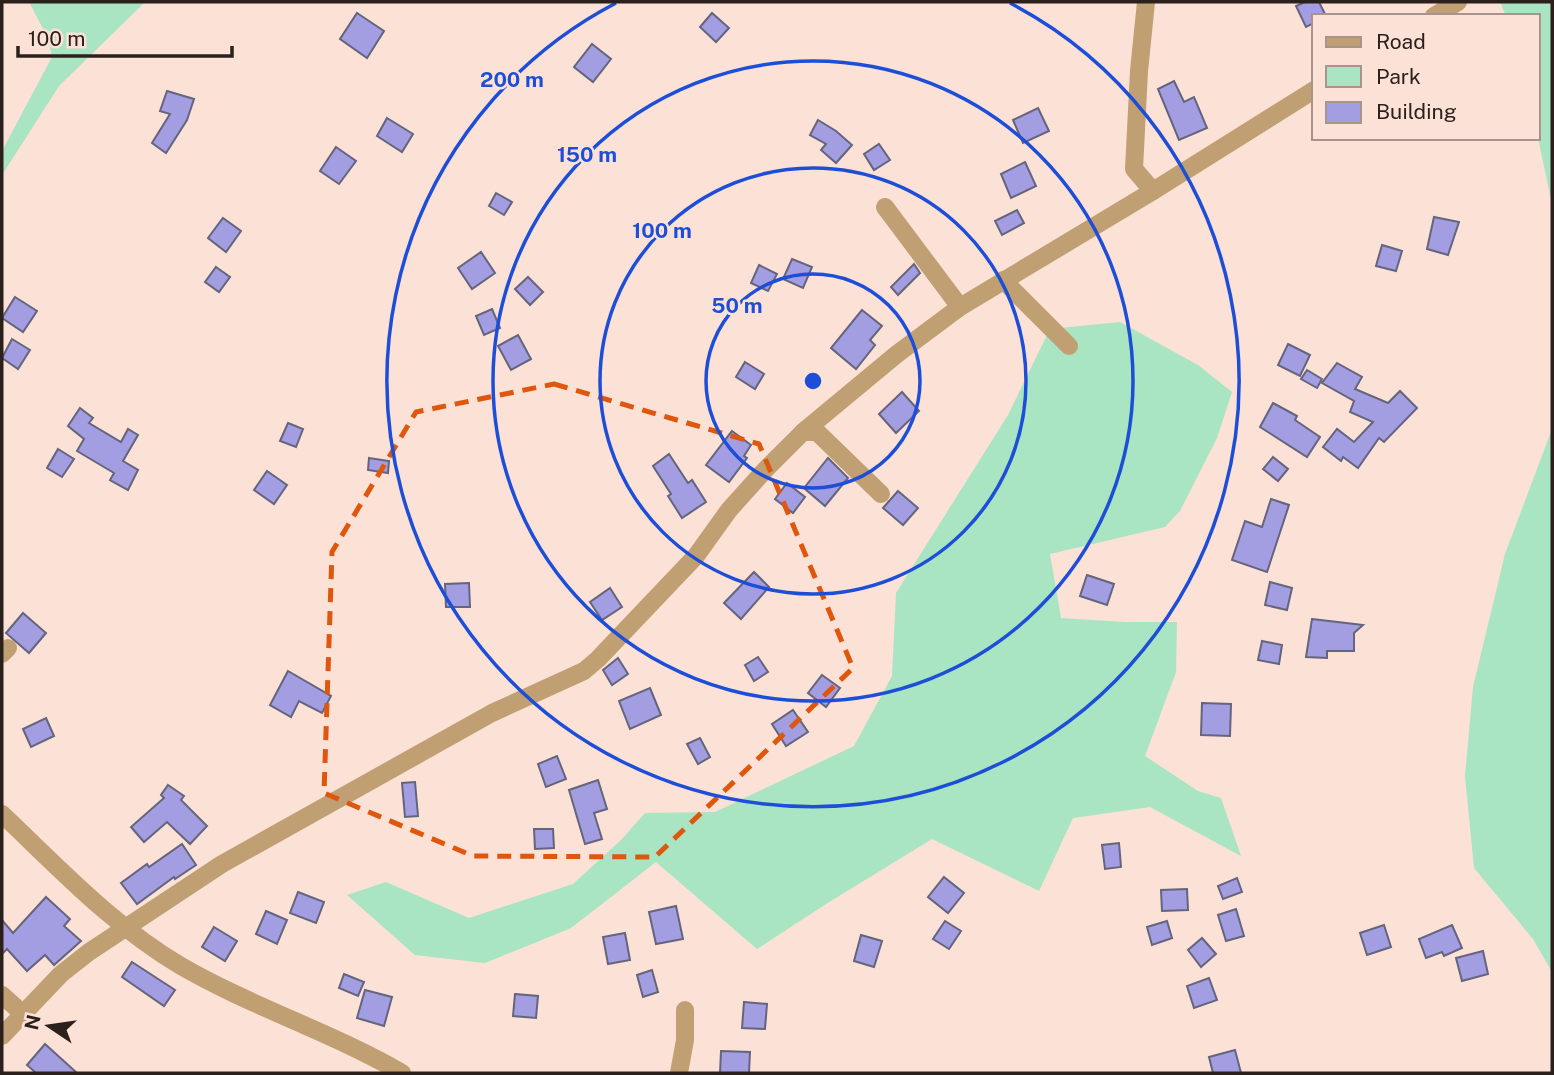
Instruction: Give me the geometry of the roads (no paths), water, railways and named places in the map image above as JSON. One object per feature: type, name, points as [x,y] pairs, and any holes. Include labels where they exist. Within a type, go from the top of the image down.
[{"type":"street","points":[[1146,2],[1134,169],[1153,191]]},
{"type":"street","points":[[1437,14],[1458,2]]},
{"type":"street","points":[[2,1036],[61,974],[125,928],[274,834],[492,713],[584,671],[696,556],[730,510],[765,470],[803,432],[897,354],[960,307],[1312,91]]},
{"type":"street","points":[[885,207],[960,307]]},
{"type":"street","points":[[1003,281],[1069,346]]},
{"type":"street","points":[[803,432],[817,432],[881,494]]},
{"type":"street","points":[[2,814],[125,928],[191,971],[256,1004],[354,1047],[402,1073]]},
{"type":"street","points":[[2,995],[22,1013]]},
{"type":"street","points":[[679,1073],[685,1040],[685,1010]]}]
